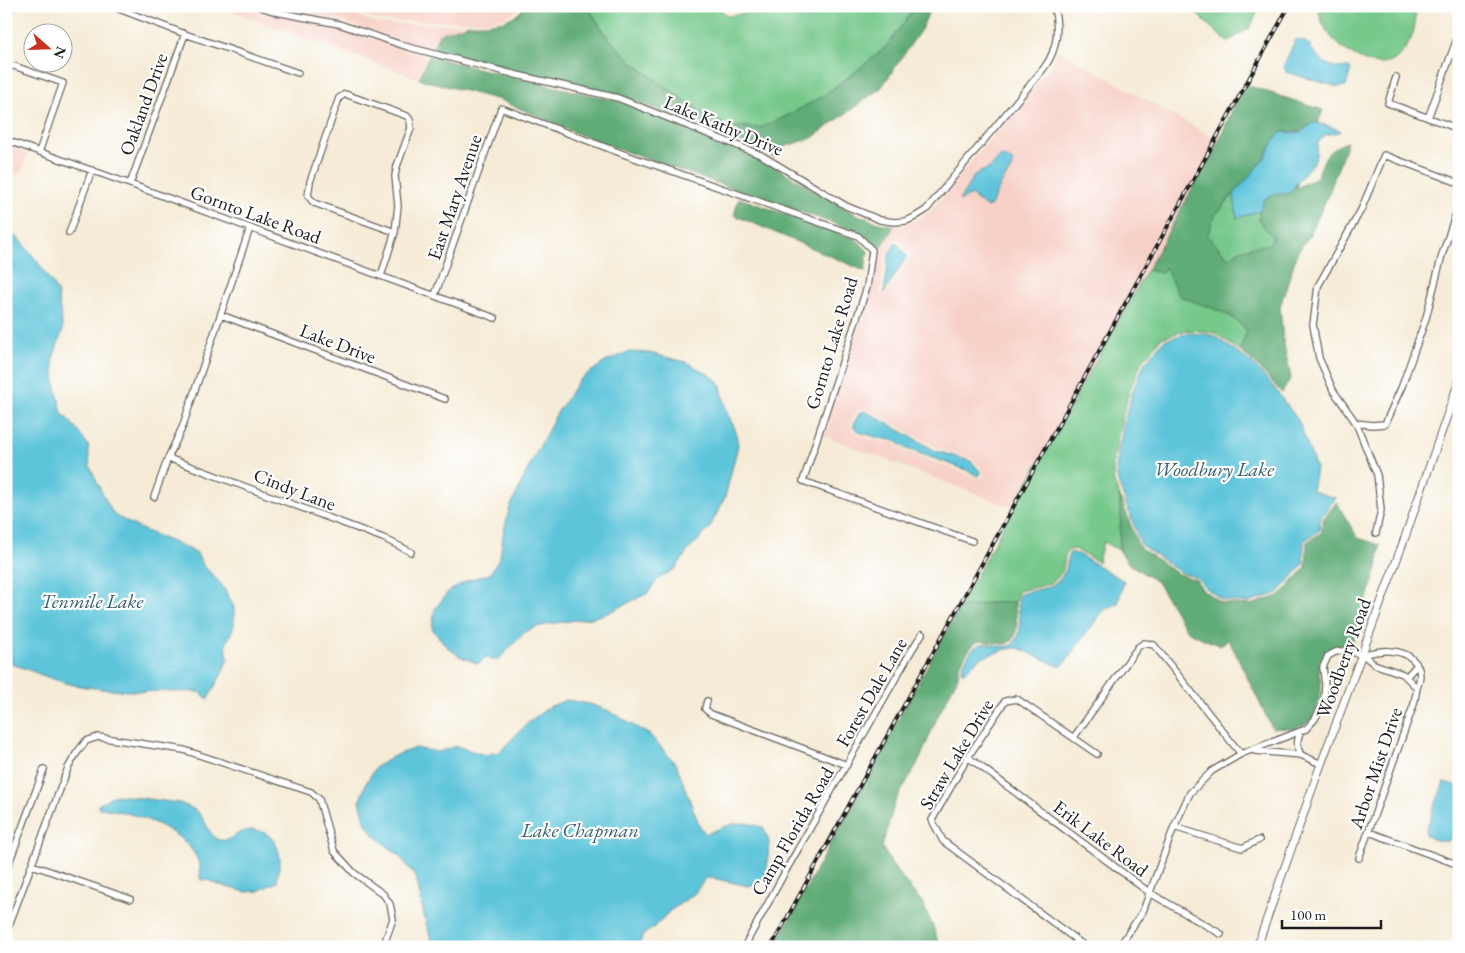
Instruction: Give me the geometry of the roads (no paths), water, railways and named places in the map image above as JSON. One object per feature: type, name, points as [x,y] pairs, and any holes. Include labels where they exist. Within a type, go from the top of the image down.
[{"type":"street","points":[[111,6],[298,73]]},
{"type":"street","name":"Lake Kathy Drive","points":[[258,6],[276,12],[338,24],[417,49],[518,75],[618,98],[761,155],[854,210],[880,220],[894,222],[913,218],[926,210],[1044,68],[1052,56],[1056,41],[1057,23],[1054,6]]},
{"type":"street","points":[[1428,118],[1459,33]]},
{"type":"street","name":"Oakland Drive","points":[[130,184],[185,34]]},
{"type":"street","points":[[6,66],[14,66],[63,83],[39,152]]},
{"type":"street","points":[[1396,77],[1388,103],[1459,129]]},
{"type":"street","points":[[381,276],[395,232],[398,206],[395,176],[411,128],[410,120],[407,116],[345,94],[339,98],[308,188],[308,196],[314,202],[395,232]]},
{"type":"street","name":"Gornto Lake Road","points":[[501,108],[626,155],[858,236],[872,250],[868,287],[803,480],[972,541]]},
{"type":"street","name":"East Mary Avenue","points":[[435,295],[501,108]]},
{"type":"street","name":"Gornto Lake Road","points":[[6,140],[495,318]]},
{"type":"street","points":[[1376,533],[1381,510],[1377,475],[1356,423],[1333,390],[1319,358],[1313,326],[1318,286],[1361,210],[1384,155],[1459,183]]},
{"type":"street","points":[[69,233],[92,170]]},
{"type":"street","points":[[1356,423],[1386,424],[1402,386],[1426,318],[1442,255],[1456,224],[1459,204]]},
{"type":"street","points":[[154,497],[168,458],[182,428],[250,228]]},
{"type":"street","name":"Lake Drive","points":[[221,315],[445,399]]},
{"type":"street","name":"Woodberry Road","points":[[1257,947],[1321,764],[1403,543],[1459,381]]},
{"type":"street","name":"Cindy Lane","points":[[168,458],[383,538],[411,552]]},
{"type":"street","name":"Forest Dale Lane","points":[[846,765],[922,634]]},
{"type":"street","points":[[1074,738],[1138,647],[1144,643],[1154,645],[1241,754]]},
{"type":"street","points":[[1119,947],[1143,911],[1174,826],[1190,793],[1212,772],[1241,754],[1306,729],[1316,719],[1324,702],[1323,667],[1328,656],[1338,651],[1362,654],[1391,651],[1404,654],[1414,660],[1417,665],[1406,676]]},
{"type":"street","name":"Arbor Mist Drive","points":[[1362,654],[1374,664],[1404,674],[1417,688]]},
{"type":"street","name":"Arbor Mist Drive","points":[[1359,858],[1414,704],[1421,679],[1420,669],[1417,665]]},
{"type":"street","name":"Straw Lake Drive","points":[[1086,947],[943,841],[932,820],[968,757],[1005,701],[1017,699],[1097,754]]},
{"type":"street","name":"Camp Florida Road","points":[[707,701],[705,709],[711,714],[846,765],[744,947]]},
{"type":"street","points":[[1300,732],[1297,740],[1297,749],[1302,755]]},
{"type":"street","points":[[6,933],[68,768],[86,741],[98,737],[184,750],[311,792],[319,799],[334,851],[354,873],[383,894],[390,904],[393,919],[383,947]]},
{"type":"street","points":[[1251,751],[1302,755],[1321,764]]},
{"type":"street","name":"Erik Lake Road","points":[[968,757],[1150,893],[1221,934]]},
{"type":"street","points":[[6,871],[44,769]]},
{"type":"street","points":[[1174,826],[1242,848],[1259,840]]},
{"type":"street","points":[[1369,832],[1459,865]]},
{"type":"street","points":[[32,865],[130,899]]},
{"type":"street","points":[[1072,947],[1076,940]]},
{"type":"water","points":[[1296,39],[1308,44],[1320,59],[1327,64],[1337,68],[1351,69],[1346,86],[1337,87],[1286,72],[1284,65]]},
{"type":"water","points":[[1313,123],[1340,130],[1339,132],[1325,135],[1318,143],[1315,160],[1289,193],[1267,197],[1260,211],[1237,218],[1234,194],[1264,159],[1276,138],[1281,132],[1301,132]]},
{"type":"water","points":[[1001,156],[1013,162],[991,206],[986,207],[971,195],[960,201],[974,176],[990,168]]},
{"type":"water","name":"Tenmile Lake","points":[[6,235],[17,237],[38,262],[57,291],[63,330],[53,358],[55,383],[62,413],[88,445],[90,466],[114,515],[141,529],[196,552],[203,565],[222,585],[234,607],[234,626],[226,644],[228,659],[208,699],[200,692],[89,688],[59,681],[12,664],[6,649]]},
{"type":"water","points":[[896,242],[907,256],[884,293],[889,254]]},
{"type":"water","name":"Woodbury Lake","points":[[1188,333],[1213,335],[1252,363],[1272,385],[1298,420],[1316,468],[1312,491],[1336,498],[1320,518],[1320,530],[1304,541],[1303,565],[1278,593],[1248,603],[1222,600],[1197,578],[1180,572],[1141,545],[1118,482],[1116,470],[1125,418],[1132,393],[1144,364],[1164,340]]},
{"type":"water","points":[[628,352],[649,353],[686,362],[710,375],[720,383],[727,413],[735,429],[738,445],[725,497],[709,529],[688,551],[676,568],[658,579],[648,593],[608,613],[591,618],[536,627],[525,632],[499,659],[493,660],[485,657],[479,664],[459,656],[447,647],[433,630],[435,609],[448,592],[468,580],[490,574],[500,557],[509,510],[557,413],[579,380],[605,362]]},
{"type":"water","points":[[860,412],[873,415],[936,451],[971,461],[981,474],[978,476],[964,469],[907,449],[896,441],[859,432],[854,427],[854,423]]},
{"type":"water","points":[[1070,552],[1078,554],[1124,581],[1118,603],[1099,615],[1065,663],[1059,666],[1018,648],[1007,649],[980,658],[963,673],[961,671],[966,659],[978,645],[1006,646],[1014,643],[1020,628],[1019,595],[1049,587],[1059,580],[1063,575]]},
{"type":"water","name":"Lake Chapman","points":[[566,700],[590,704],[607,710],[650,735],[676,764],[700,827],[706,834],[740,823],[764,828],[769,842],[767,875],[762,883],[748,886],[706,878],[694,894],[671,910],[643,935],[639,945],[624,947],[599,947],[586,944],[577,947],[436,947],[433,945],[425,920],[416,877],[398,854],[376,837],[366,824],[360,801],[366,783],[376,767],[394,756],[415,748],[438,752],[456,746],[485,755],[499,752],[530,721],[549,707]]},
{"type":"water","points":[[1444,782],[1459,786],[1459,820],[1449,841],[1437,840],[1426,836],[1425,832]]},
{"type":"water","points":[[117,795],[179,803],[197,811],[217,839],[227,840],[250,830],[263,832],[273,839],[279,852],[280,862],[277,882],[258,891],[246,892],[200,879],[199,863],[192,850],[180,838],[148,820],[97,806],[110,797]]},
{"type":"railway","points":[[771,947],[1289,6]]}]
